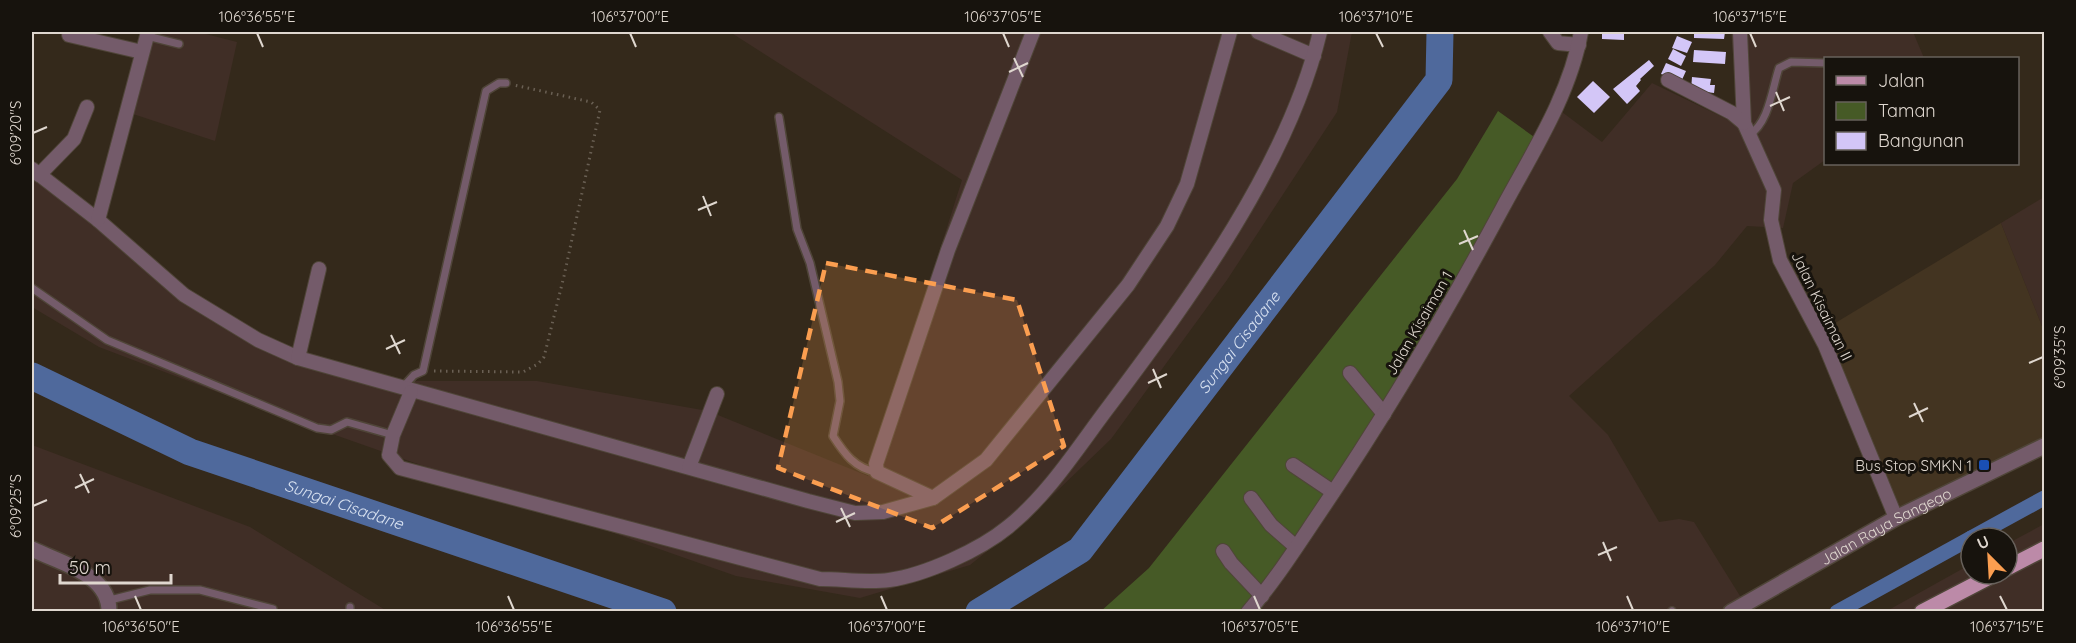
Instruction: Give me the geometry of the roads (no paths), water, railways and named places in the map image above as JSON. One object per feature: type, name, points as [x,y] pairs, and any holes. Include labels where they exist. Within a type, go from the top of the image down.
[{"type":"main road","points":[[2019,562],[2044,549]]},
{"type":"main road","points":[[1922,612],[1972,586]]},
{"type":"street","points":[[933,498],[877,472],[881,445],[948,250],[1033,32]]},
{"type":"street","points":[[87,107],[74,139],[35,172],[98,220],[184,295],[258,340],[298,358],[406,391],[689,466],[855,513],[883,512],[933,498],[986,460],[1128,285],[1167,226],[1187,184],[1230,32]]},
{"type":"street","points":[[1258,32],[1314,56]]},
{"type":"street","points":[[406,391],[389,455],[400,468],[820,579],[887,581],[916,574],[975,547],[1008,527],[1048,487],[1192,296],[1274,155],[1314,56],[1320,32]]},
{"type":"street","points":[[1550,32],[1558,43],[1580,38]]},
{"type":"street","name":"Jalan Kisaiman II","points":[[1740,32],[1747,129],[1774,190],[1771,220],[1780,260],[1825,345],[1896,518]]},
{"type":"street","points":[[98,220],[147,34]]},
{"type":"street","points":[[69,35],[142,52]]},
{"type":"street","name":"Jalan Kisaiman 1","points":[[1248,612],[1296,547],[1384,414],[1459,288],[1542,133],[1570,75],[1580,38]]},
{"type":"street","points":[[1668,80],[1732,112],[1747,129]]},
{"type":"street","points":[[298,358],[319,269]]},
{"type":"street","points":[[1350,373],[1384,414]]},
{"type":"street","points":[[689,466],[717,394]]},
{"type":"street","name":"Jalan Raya Sangego","points":[[1731,612],[1896,518],[2044,446]]},
{"type":"street","points":[[1293,465],[1333,492]]},
{"type":"street","points":[[1251,498],[1271,525],[1296,547]]},
{"type":"street","points":[[32,549],[100,582],[110,606]]},
{"type":"street","points":[[1223,551],[1231,563],[1262,596]]},
{"type":"lane","points":[[147,34],[179,44]]},
{"type":"lane","points":[[1747,129],[1757,130],[1762,121],[1779,68],[1791,62],[1824,63]]},
{"type":"lane","points":[[406,391],[414,375],[423,371],[486,91],[499,83],[506,83]]},
{"type":"lane","points":[[779,117],[797,229],[810,263],[838,382],[840,401],[832,435],[845,454],[865,470],[877,472]]},
{"type":"lane","points":[[32,288],[107,340],[317,428],[331,430],[347,422],[393,435]]},
{"type":"lane","points":[[110,606],[150,590],[200,590],[273,609]]},
{"type":"waterway","name":"Sungai Cisadane","points":[[979,612],[1080,550],[1439,80],[1440,32]]},
{"type":"waterway","name":"Sungai Cisadane","points":[[32,376],[190,452],[663,612]]},
{"type":"waterway","points":[[1993,526],[2044,498]]},
{"type":"waterway","points":[[1837,612],[1959,545]]},
{"type":"place","name":"Bus Stop SMKN 1","points":[[1984,465]]}]
